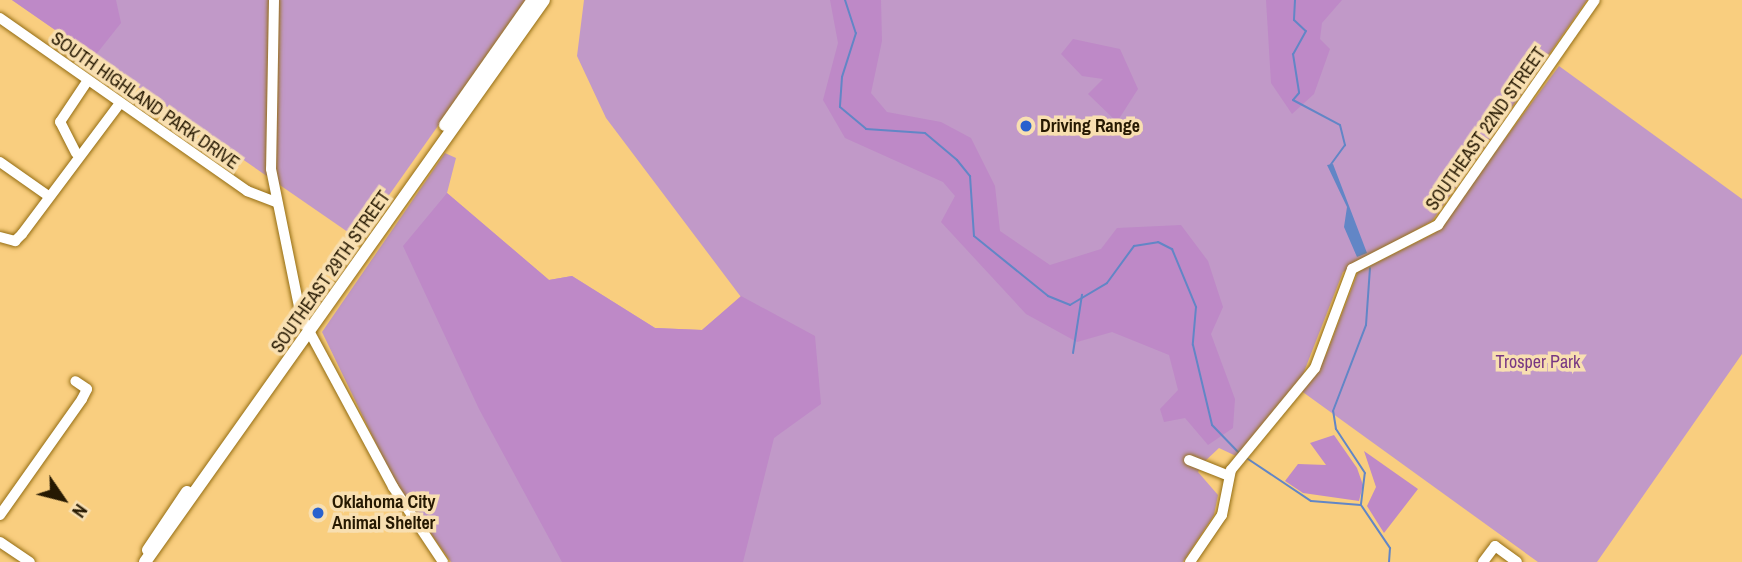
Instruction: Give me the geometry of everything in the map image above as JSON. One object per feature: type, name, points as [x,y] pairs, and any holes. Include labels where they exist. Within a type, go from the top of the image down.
[{"type":"main road","name":"SOUTHEAST 29TH STREET","points":[[514,35],[533,0]]},
{"type":"main road","name":"SOUTHEAST 29TH STREET","points":[[143,562],[514,35],[544,0]]},
{"type":"street","points":[[274,0],[268,99],[276,202],[308,326],[393,487],[443,562]]},
{"type":"street","name":"SOUTHEAST 22ND STREET","points":[[1190,562],[1222,514],[1229,475],[1236,462],[1308,379],[1345,279],[1361,262],[1438,225],[1595,0]]},
{"type":"street","name":"SOUTH HIGHLAND PARK DRIVE","points":[[0,18],[247,191],[276,202]]},
{"type":"street","points":[[76,153],[60,122],[88,80]]},
{"type":"street","points":[[0,237],[15,241],[76,153],[120,103]]},
{"type":"street","points":[[0,162],[47,195]]},
{"type":"street","points":[[0,515],[82,399],[87,389],[75,381]]},
{"type":"street","points":[[1189,460],[1229,475]]},
{"type":"street","points":[[0,542],[30,562]]},
{"type":"street","points":[[1483,562],[1494,546],[1517,562]]},
{"type":"green space","points":[[12,0],[527,0],[358,239]]},
{"type":"green space","points":[[584,0],[1587,0],[1432,221],[1343,272],[1300,382],[1236,456],[1219,448],[1203,463],[1198,472],[1218,495],[1214,515],[1183,562],[451,562],[395,483],[322,332],[445,153],[456,158],[447,193],[549,280],[572,276],[655,328],[702,330],[741,297],[606,118],[577,56]]},
{"type":"green space","name":"Trosper Park","points":[[1559,66],[1742,199],[1742,354],[1597,562],[1538,562],[1300,390],[1326,355],[1358,272],[1435,233]]},
{"type":"shaded area","points":[[12,0],[116,0],[121,23],[94,57]]},
{"type":"shaded area","points":[[830,0],[881,0],[882,41],[871,93],[887,112],[941,122],[971,138],[995,186],[1000,231],[1050,265],[1101,249],[1117,228],[1181,225],[1208,261],[1223,307],[1211,334],[1235,399],[1233,428],[1208,445],[1185,418],[1164,422],[1160,409],[1178,390],[1169,355],[1112,332],[1077,342],[1026,314],[941,222],[955,196],[943,182],[845,138],[823,100],[838,43]]},
{"type":"shaded area","points":[[1266,0],[1342,0],[1322,23],[1320,39],[1330,49],[1314,94],[1292,114],[1271,83]]},
{"type":"shaded area","points":[[1073,39],[1120,49],[1138,89],[1117,122],[1088,94],[1103,79],[1082,76],[1061,54]]},
{"type":"shaded area","points":[[447,193],[549,280],[572,276],[655,328],[702,330],[741,296],[815,336],[821,404],[774,438],[743,562],[562,562],[479,409],[403,246]]},
{"type":"shaded area","points":[[1334,435],[1357,468],[1363,485],[1359,501],[1303,493],[1285,481],[1298,464],[1326,465],[1310,443]]},
{"type":"shaded area","points":[[1364,451],[1418,489],[1384,533],[1367,506],[1376,487]]},
{"type":"water","points":[[1333,164],[1367,253],[1357,257],[1344,227],[1347,207],[1327,165]]},
{"type":"waterway","points":[[845,0],[856,33],[842,77],[840,107],[866,129],[925,133],[957,160],[970,176],[974,236],[1048,296],[1070,305],[1107,283],[1134,246],[1158,242],[1172,249],[1196,307],[1193,345],[1212,425],[1240,454]]},
{"type":"waterway","points":[[1295,0],[1294,20],[1306,31],[1293,54],[1299,93],[1293,100],[1340,125],[1345,145],[1330,166]]},
{"type":"waterway","points":[[1361,504],[1365,473],[1336,429],[1333,411],[1366,325],[1370,268]]},
{"type":"waterway","points":[[1073,353],[1082,295]]},
{"type":"waterway","points":[[1245,457],[1311,501],[1361,505],[1390,548],[1389,562]]},
{"type":"place","name":"Driving Range","points":[[1026,126]]},
{"type":"place","name":"Oklahoma City Animal Shelter","points":[[318,513]]}]
